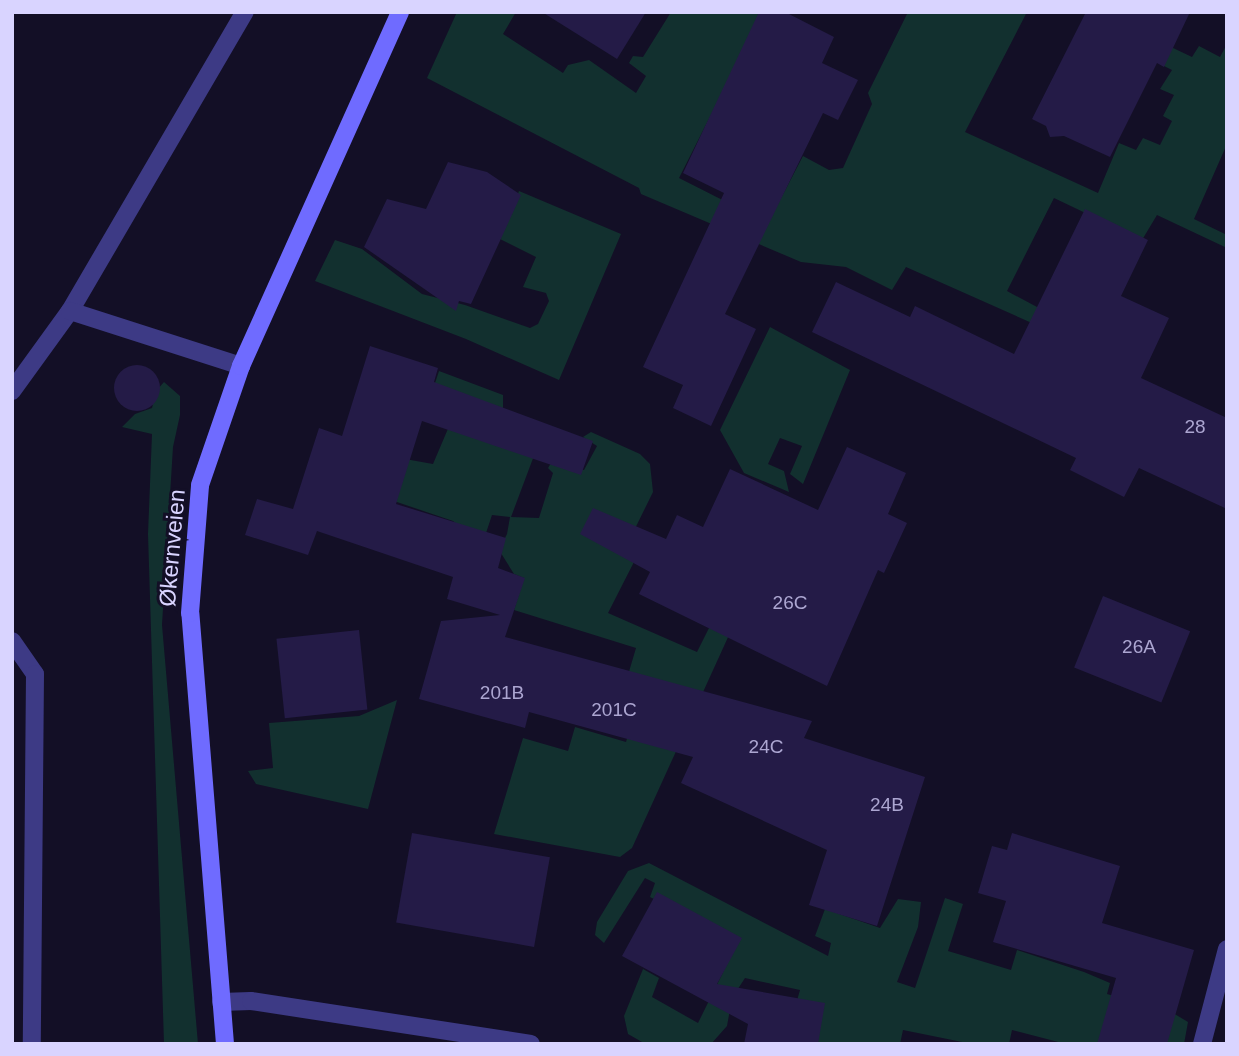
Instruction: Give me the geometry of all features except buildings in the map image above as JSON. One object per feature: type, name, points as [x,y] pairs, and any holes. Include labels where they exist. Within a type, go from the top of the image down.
[{"type":"street","points":[[12,391],[71,311],[245,12]]},
{"type":"street","name":"Økernveien","points":[[225,1044],[190,613],[201,485],[241,366],[400,12]]},
{"type":"street","points":[[71,311],[241,366]]},
{"type":"street","points":[[12,642],[35,674],[32,1044]]},
{"type":"street","points":[[1202,1044],[1227,949]]},
{"type":"street","points":[[221,1002],[251,1001],[531,1044]]},
{"type":"green space","points":[[457,12],[516,12],[503,34],[563,73],[568,65],[589,60],[636,93],[646,76],[629,63],[633,56],[643,57],[671,12],[763,12],[679,178],[768,223],[803,156],[829,170],[843,168],[872,104],[868,93],[908,12],[1027,12],[965,132],[1098,193],[1119,143],[1136,150],[1143,138],[1160,145],[1172,121],[1163,116],[1174,95],[1160,89],[1172,70],[1162,65],[1171,47],[1192,57],[1199,46],[1220,57],[1227,44],[1227,144],[1194,219],[1227,235],[1227,248],[1157,215],[1142,240],[1054,198],[1007,291],[1095,338],[1113,359],[906,267],[892,290],[846,267],[801,262],[641,194],[639,188],[427,78]]},
{"type":"green space","points":[[519,191],[621,234],[559,380],[466,339],[315,281],[335,240],[362,249],[422,294],[465,305],[530,328],[538,324],[549,301],[546,293],[523,287],[536,257],[500,239]]},
{"type":"green space","points":[[770,327],[850,370],[803,484],[790,474],[802,446],[780,438],[768,464],[784,471],[789,492],[744,473],[720,430]]},
{"type":"green space","points":[[439,371],[503,395],[503,408],[541,437],[511,517],[539,518],[553,473],[548,468],[551,463],[584,470],[597,446],[583,437],[591,432],[640,454],[650,464],[653,492],[623,553],[635,560],[608,613],[697,652],[710,626],[770,545],[632,848],[620,857],[494,834],[523,738],[568,751],[575,727],[626,742],[644,680],[628,675],[636,648],[514,610],[524,578],[514,574],[499,550],[507,534],[510,517],[492,515],[482,545],[453,521],[391,500],[405,459],[433,464],[450,424],[424,416]]},
{"type":"green space","points":[[164,382],[180,396],[180,415],[173,447],[162,625],[198,1044],[164,1044],[148,534],[152,434],[122,427],[135,414],[152,408],[156,391]]},
{"type":"green space","points":[[397,700],[368,809],[256,784],[248,771],[273,768],[269,723],[359,716]]},
{"type":"green space","points":[[649,863],[828,956],[831,943],[815,936],[825,909],[880,928],[898,899],[921,902],[918,927],[897,982],[915,988],[945,898],[963,904],[948,951],[1011,970],[1017,950],[1084,972],[1110,983],[1107,994],[1173,1013],[1188,1022],[1184,1044],[1066,1044],[1012,1030],[1009,1044],[972,1044],[903,1030],[900,1044],[809,1044],[796,1004],[800,990],[745,978],[732,998],[727,1026],[711,1044],[642,1042],[628,1034],[624,1016],[643,969],[659,978],[652,997],[698,1023],[738,942],[650,897],[655,883],[645,878],[604,943],[595,935],[597,922],[628,871]]}]
